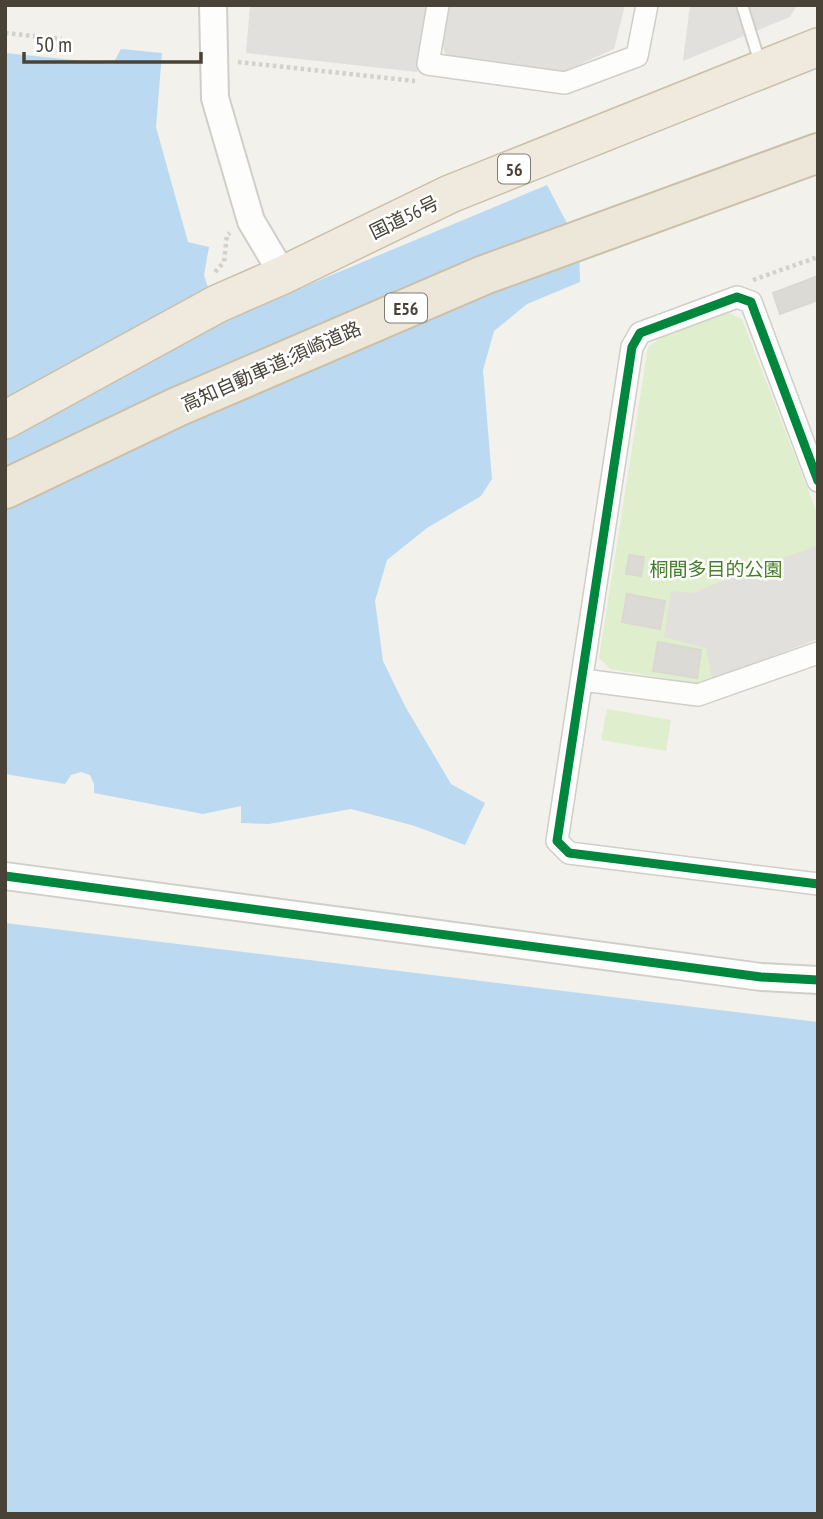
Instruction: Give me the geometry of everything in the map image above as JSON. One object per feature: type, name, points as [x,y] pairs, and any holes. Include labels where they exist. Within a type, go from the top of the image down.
[{"type":"highway","name":"国道56号","points":[[5,420],[212,293],[283,275],[450,194],[818,47]]},
{"type":"highway","name":"高知自動車道;須崎道路","points":[[5,489],[177,407],[484,275],[818,153]]},
{"type":"street","points":[[213,5],[215,98],[251,221],[283,275]]},
{"type":"street","points":[[438,5],[428,64],[565,83],[637,56],[647,5]]},
{"type":"street","points":[[818,481],[751,302],[737,296],[640,332],[632,347],[557,841],[569,853],[818,884]]},
{"type":"street","points":[[583,680],[698,695],[818,653]]},
{"type":"street","points":[[5,876],[761,977],[818,980]]},
{"type":"lane","points":[[742,5],[761,69]]},
{"type":"path","points":[[5,33],[62,39]]},
{"type":"path","points":[[212,293],[223,262],[227,235],[237,230]]},
{"type":"path","points":[[748,281],[818,257]]},
{"type":"green space","name":"桐間多目的公園","points":[[726,312],[742,319],[818,516],[818,639],[698,684],[610,669],[599,658],[648,347],[662,337]]},
{"type":"green space","points":[[607,709],[671,720],[666,751],[601,740]]},
{"type":"shaded area","points":[[250,5],[428,5],[417,72],[246,53]]},
{"type":"shaded area","points":[[447,5],[625,5],[614,49],[555,75],[445,55],[441,36]]},
{"type":"shaded area","points":[[690,5],[797,5],[790,17],[683,61]]},
{"type":"shaded area","points":[[818,545],[818,639],[712,679],[706,648],[664,637],[671,591],[692,593]]},
{"type":"water","points":[[121,49],[162,53],[156,127],[188,242],[209,247],[204,275],[219,322],[547,185],[579,246],[580,282],[527,304],[494,331],[483,370],[492,479],[481,496],[427,528],[387,560],[375,601],[383,661],[405,706],[451,784],[485,803],[465,845],[415,826],[351,809],[269,824],[241,823],[241,806],[203,814],[94,793],[90,775],[81,772],[71,775],[65,784],[5,774],[5,53],[113,64]]},
{"type":"water","points":[[5,923],[818,1022],[818,1514],[5,1514]]},
{"type":"building","points":[[818,276],[818,300],[780,314],[773,293]]},
{"type":"building","points":[[629,555],[644,557],[641,576],[626,574]]},
{"type":"building","points":[[627,594],[665,601],[660,629],[622,622]]},
{"type":"building","points":[[658,642],[701,650],[697,678],[653,671]]},
{"type":"cycle path","points":[[818,481],[751,302],[737,297],[640,333],[632,347],[557,841],[569,853],[818,884]]},
{"type":"cycle path","points":[[5,876],[761,977],[818,980]]}]
